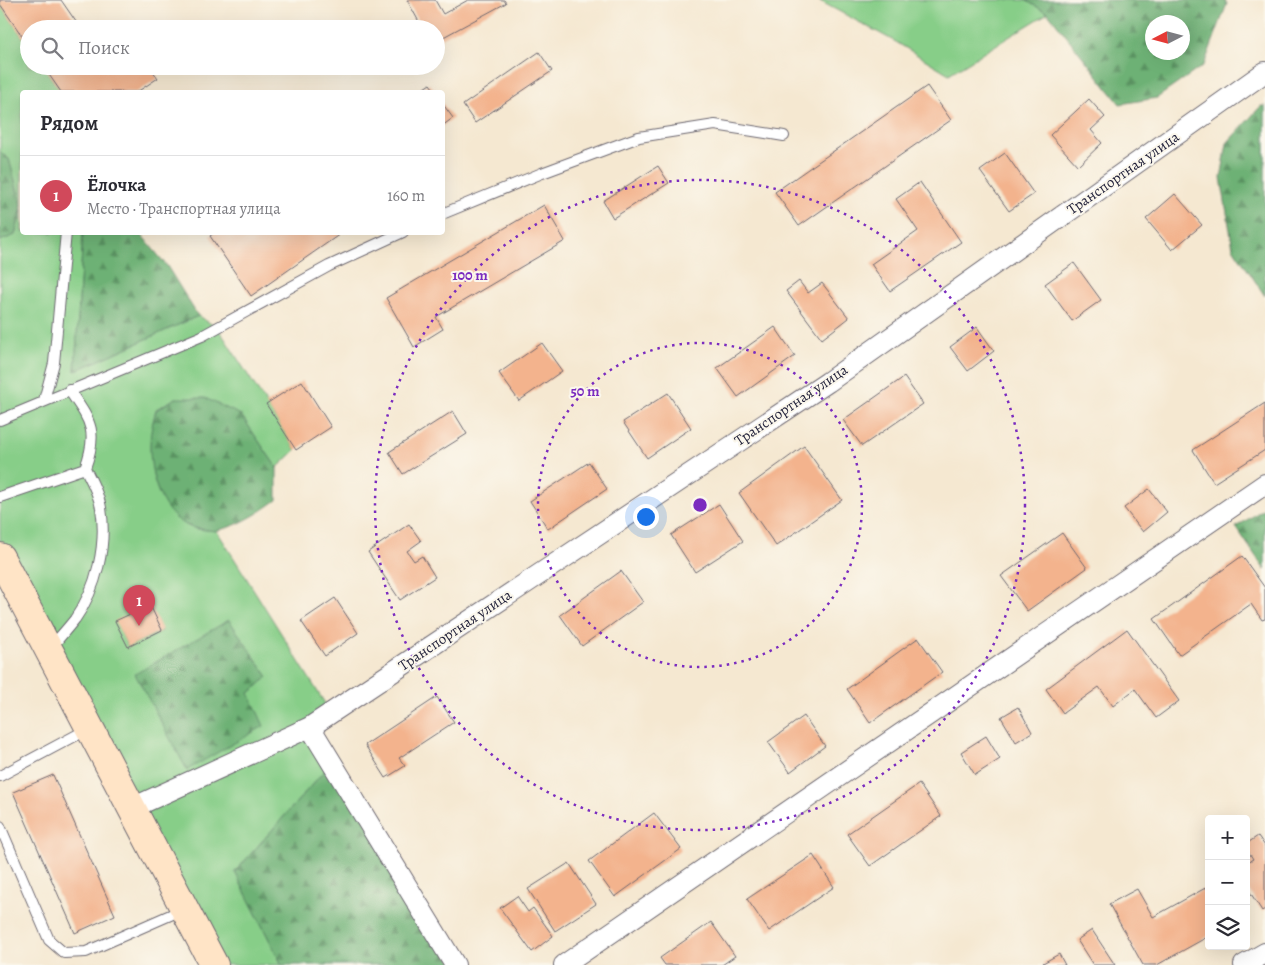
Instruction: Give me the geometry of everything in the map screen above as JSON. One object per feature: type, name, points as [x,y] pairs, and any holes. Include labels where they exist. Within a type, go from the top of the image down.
[{"type":"main road","points":[[0,557],[214,965]]},
{"type":"street","name":"Транспортная улица","points":[[132,808],[310,727],[828,382],[1265,72]]},
{"type":"street","points":[[564,965],[1265,484]]},
{"type":"street","points":[[310,727],[455,965]]},
{"type":"street","points":[[1244,965],[1265,952]]},
{"type":"lane","points":[[445,213],[534,176],[639,137],[716,125],[784,136]]},
{"type":"lane","points":[[44,400],[54,363],[66,235]]},
{"type":"lane","points":[[0,420],[44,400],[202,336],[329,266],[396,235]]},
{"type":"lane","points":[[49,650],[88,597],[98,568],[102,541],[101,507],[85,468],[92,450],[93,437],[90,424],[69,390]]},
{"type":"lane","points":[[0,497],[85,468]]},
{"type":"lane","points":[[0,776],[91,728]]},
{"type":"lane","points":[[0,826],[49,940],[64,952],[86,952],[185,908]]},
{"type":"green space","points":[[818,0],[1025,0],[1048,13],[949,74],[896,42]]},
{"type":"green space","points":[[1025,0],[1225,0],[1227,4],[1204,65],[1157,98],[1120,104],[1048,13]]},
{"type":"green space","points":[[0,4],[20,33],[20,75],[49,75],[60,90],[20,90],[20,200],[9,159],[0,152]]},
{"type":"green space","points":[[1261,106],[1265,106],[1265,296],[1233,248],[1221,178],[1227,143]]},
{"type":"green space","points":[[0,152],[9,159],[20,200],[20,215],[15,235],[0,241]]},
{"type":"green space","points":[[20,216],[20,235],[83,235],[75,371],[198,316],[218,328],[296,450],[277,468],[241,415],[176,398],[156,409],[151,438],[151,453],[155,482],[160,495],[168,508],[187,526],[217,531],[331,713],[310,727],[332,762],[235,872],[282,965],[214,965],[0,557],[0,241],[15,235]],"holes":[[[150,605],[162,631],[128,647],[116,622]],[[229,620],[268,677],[249,693]]]},
{"type":"green space","points":[[83,235],[142,235],[167,266],[198,316],[75,371]]},
{"type":"green space","points":[[176,398],[205,398],[241,415],[277,468],[277,500],[242,522],[217,531],[186,525],[174,517],[158,492],[153,477],[150,446],[151,429],[156,410]]},
{"type":"green space","points":[[1265,508],[1265,570],[1236,527]]},
{"type":"green space","points":[[229,620],[268,677],[249,693],[264,726],[187,770],[135,674]]},
{"type":"green space","points":[[332,762],[455,965],[282,965],[235,872]]},
{"type":"building","points":[[0,0],[61,0],[75,20],[20,20],[20,33],[0,4]]},
{"type":"building","points":[[407,0],[435,0],[443,14],[468,0],[504,0],[506,3],[445,36],[445,20],[418,20]]},
{"type":"building","points":[[539,52],[552,71],[475,123],[463,105]]},
{"type":"building","points":[[49,75],[156,75],[158,78],[140,90],[60,90]]},
{"type":"building","points":[[430,84],[434,90],[421,90]]},
{"type":"building","points":[[927,86],[951,120],[799,226],[775,192]]},
{"type":"building","points":[[1089,99],[1105,117],[1091,130],[1102,143],[1078,166],[1050,135]]},
{"type":"building","points":[[445,107],[453,118],[445,124]]},
{"type":"building","points":[[1005,153],[1034,194],[1009,211],[980,171]]},
{"type":"building","points":[[658,166],[669,183],[613,218],[603,201]]},
{"type":"building","points":[[920,182],[961,242],[890,291],[871,264],[918,231],[896,199]]},
{"type":"building","points":[[1175,194],[1202,225],[1172,250],[1146,219]]},
{"type":"building","points":[[544,205],[565,241],[436,317],[443,329],[414,347],[386,298]]},
{"type":"building","points":[[211,235],[339,235],[251,296],[210,236]]},
{"type":"building","points":[[1074,263],[1101,300],[1072,321],[1045,284]]},
{"type":"building","points":[[799,281],[808,293],[822,283],[849,318],[822,339],[786,291]]},
{"type":"building","points":[[775,327],[795,356],[738,397],[717,368]]},
{"type":"building","points":[[977,327],[994,351],[968,371],[950,347]]},
{"type":"building","points":[[542,343],[562,371],[519,401],[499,373]]},
{"type":"building","points":[[904,377],[923,404],[862,446],[843,420]]},
{"type":"building","points":[[302,381],[331,427],[296,450],[266,404]]},
{"type":"building","points":[[668,393],[691,428],[647,458],[623,422]]},
{"type":"building","points":[[1265,403],[1265,450],[1214,483],[1193,450]]},
{"type":"building","points":[[453,411],[467,434],[403,474],[389,452]]},
{"type":"building","points":[[804,446],[842,500],[776,546],[739,493]]},
{"type":"building","points":[[589,462],[607,489],[548,529],[530,501]]},
{"type":"building","points":[[1149,489],[1167,512],[1143,532],[1124,508]]},
{"type":"building","points":[[719,504],[743,541],[695,572],[671,535]]},
{"type":"building","points":[[409,524],[421,541],[407,551],[414,561],[422,556],[435,577],[400,600],[368,552]]},
{"type":"building","points":[[1062,533],[1087,568],[1027,611],[1001,576]]},
{"type":"building","points":[[1242,556],[1265,588],[1265,619],[1262,620],[1251,604],[1179,655],[1154,619]]},
{"type":"building","points":[[621,571],[643,602],[582,646],[560,615]]},
{"type":"building","points":[[335,598],[358,633],[325,656],[301,621]]},
{"type":"building","points":[[150,605],[162,630],[128,647],[115,621]]},
{"type":"building","points":[[1127,629],[1179,701],[1156,718],[1135,689],[1113,706],[1099,687],[1063,713],[1046,689]]},
{"type":"building","points":[[918,638],[942,672],[870,723],[847,689]]},
{"type":"building","points":[[437,697],[454,722],[399,758],[405,766],[386,778],[365,745]]},
{"type":"building","points":[[1018,707],[1032,732],[1016,742],[1001,717]]},
{"type":"building","points":[[804,716],[825,746],[790,772],[768,742]]},
{"type":"building","points":[[986,736],[1000,759],[975,775],[961,752]]},
{"type":"building","points":[[53,775],[115,915],[75,933],[13,792]]},
{"type":"building","points":[[919,784],[941,816],[870,866],[847,834]]},
{"type":"building","points":[[654,813],[681,849],[615,897],[589,861]]},
{"type":"building","points":[[1258,836],[1265,846],[1265,909],[1262,911],[1250,892],[1250,861],[1253,859],[1250,854],[1250,841]]},
{"type":"building","points":[[813,855],[834,887],[769,931],[747,899]]},
{"type":"building","points":[[569,863],[596,904],[555,931],[528,889]]},
{"type":"building","points":[[1205,888],[1205,938],[1157,965],[1143,965],[1109,904],[1137,889],[1153,917]]},
{"type":"building","points":[[517,896],[528,912],[533,908],[553,936],[532,952],[500,908]]},
{"type":"building","points":[[711,922],[735,956],[722,965],[665,965],[660,958]]},
{"type":"building","points":[[1092,930],[1115,965],[1093,965],[1077,940]]},
{"type":"building","points":[[1059,954],[1065,965],[1044,965],[1043,963]]},
{"type":"place","name":"Ёлочка","points":[[139,626]]}]
